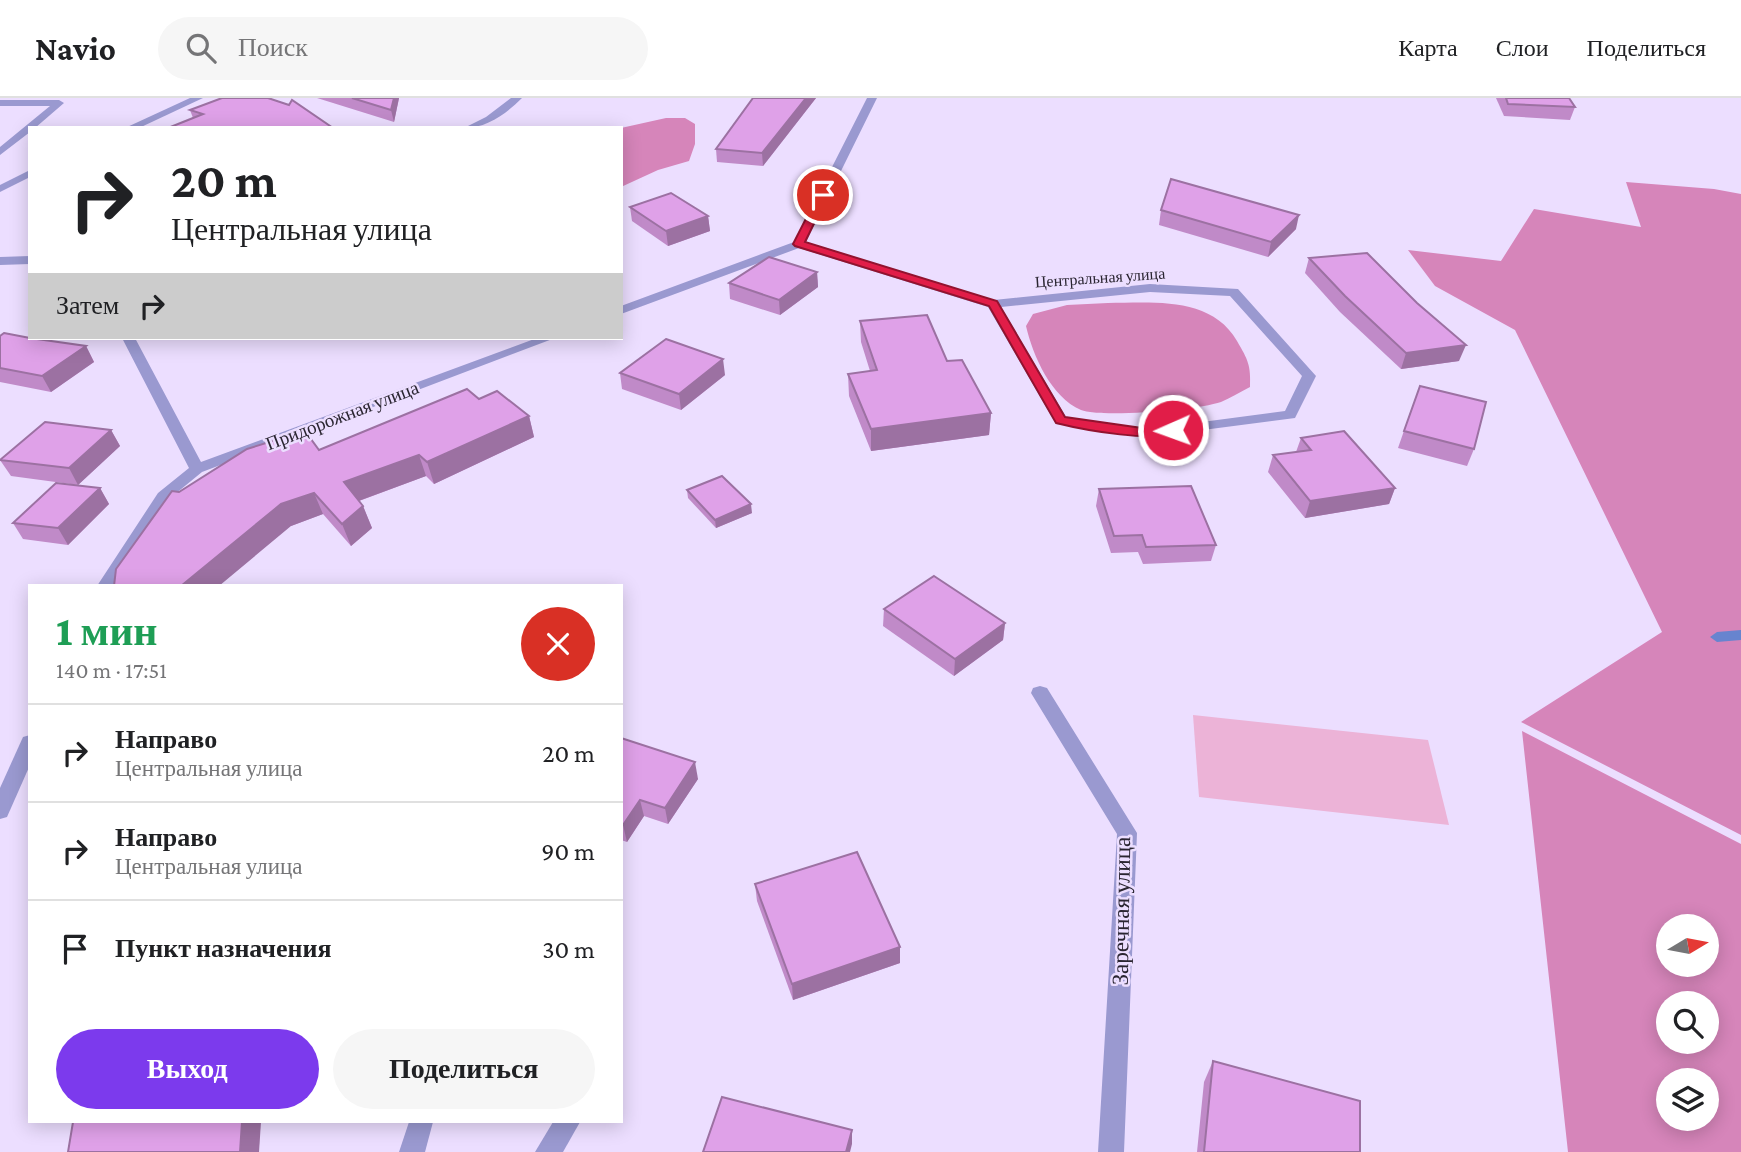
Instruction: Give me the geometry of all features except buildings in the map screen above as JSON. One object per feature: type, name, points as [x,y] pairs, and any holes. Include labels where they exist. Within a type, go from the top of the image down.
[{"type":"street","points":[[135,126],[198,98]]},
{"type":"street","points":[[473,126],[489,119],[517,98]]},
{"type":"street","points":[[623,309],[799,244],[872,98]]},
{"type":"street","points":[[0,103],[59,103],[31,126]]},
{"type":"street","points":[[0,152],[28,129]]},
{"type":"street","points":[[0,189],[28,174]]},
{"type":"street","name":"Центральная улица","points":[[799,244],[993,304],[1150,288],[1234,292],[1309,376],[1290,415],[1149,433],[1061,421],[993,304]]},
{"type":"street","points":[[0,261],[28,260]]},
{"type":"street","points":[[129,340],[197,469]]},
{"type":"street","name":"Придорожная улица","points":[[106,584],[163,496],[197,469],[543,340]]},
{"type":"street","name":"Заречная улица","points":[[1040,693],[1127,834],[1111,1152]]},
{"type":"street","points":[[0,811],[28,748]]},
{"type":"street","points":[[412,1152],[421,1123]]},
{"type":"street","points":[[548,1152],[566,1123]]},
{"type":"shaded area","points":[[666,118],[685,118],[695,124],[695,144],[689,161],[658,170],[623,186],[623,128]]},
{"type":"shaded area","points":[[1626,182],[1714,189],[1741,194],[1741,835],[1521,722],[1662,632],[1515,330],[1435,286],[1408,250],[1501,261],[1534,209],[1641,227]]},
{"type":"shaded area","points":[[1067,305],[1180,305],[1212,316],[1226,326],[1244,353],[1249,368],[1250,387],[1221,402],[1172,410],[1108,413],[1081,410],[1070,404],[1052,386],[1045,374],[1033,350],[1026,326],[1033,314]]},
{"type":"shaded area","points":[[1193,715],[1428,740],[1449,825],[1199,797]]},
{"type":"shaded area","points":[[1522,731],[1741,844],[1741,1152],[1568,1152]]},
{"type":"waterway","points":[[1717,637],[1741,635]]},
{"type":"route","points":[[823,195],[799,244],[993,304],[1061,421],[1149,433],[1173,430]]}]
